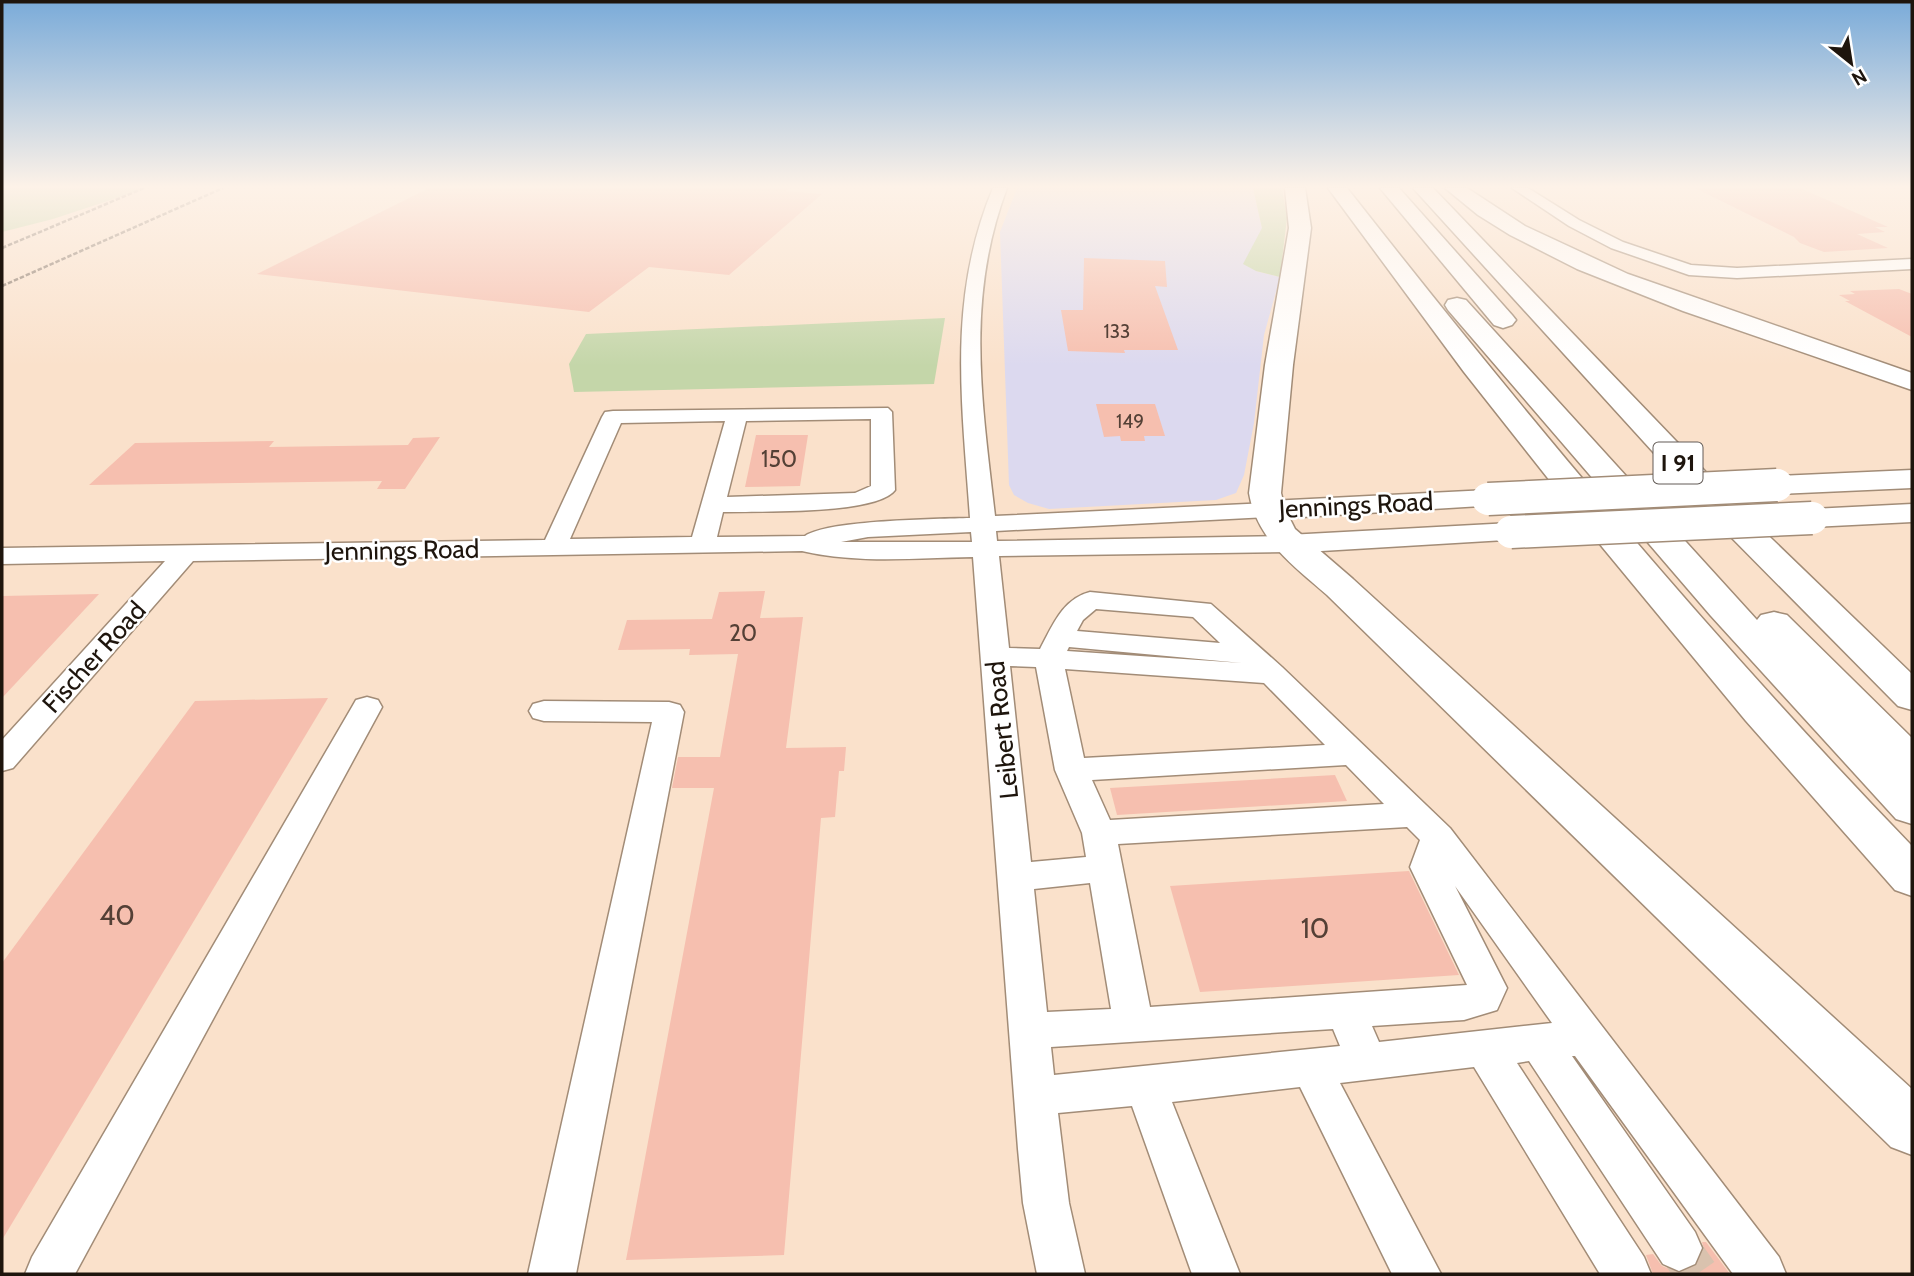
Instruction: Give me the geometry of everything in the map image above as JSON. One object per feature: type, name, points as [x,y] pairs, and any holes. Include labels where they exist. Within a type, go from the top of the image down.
[{"type":"highway","points":[[1297,248],[1265,493],[1278,527],[1912,1127]]},
{"type":"highway","points":[[1393,248],[1548,459],[1664,602],[1789,744],[1912,877]]},
{"type":"highway","points":[[1406,248],[1724,608],[1912,807]]},
{"type":"highway","points":[[1441,248],[1687,531],[1912,764]]},
{"type":"highway","name":"I 91","points":[[1478,248],[1736,523],[1912,696]]},
{"type":"highway","points":[[1554,248],[1603,271],[1711,313],[1912,382]]},
{"type":"main road","name":"Jennings Road","points":[[1278,527],[1488,499],[1912,479]]},
{"type":"main road","name":"Jennings Road","points":[[1278,527],[1511,532],[1912,513]]},
{"type":"street","name":"Leibert Road","points":[[980,248],[969,326],[970,380],[1035,1096],[1046,1203],[1060,1274]]},
{"type":"street","points":[[1629,248],[1689,270],[1737,273],[1912,264]]},
{"type":"street","points":[[554,548],[613,417],[881,412],[883,490],[858,500],[713,505]]},
{"type":"street","points":[[702,545],[737,415]]},
{"type":"street","name":"Jennings Road","points":[[983,537],[1278,527]]},
{"type":"street","name":"Jennings Road","points":[[2,556],[802,543],[853,551],[983,537],[1278,527]]},
{"type":"street","name":"Fischer Road","points":[[2,760],[186,554]]},
{"type":"street","points":[[1134,1025],[1099,833],[1071,770],[1055,649],[1071,616],[1090,600],[1201,610],[1261,664],[1426,825],[1762,1274]]},
{"type":"street","points":[[995,656],[1055,649],[1148,645],[1261,664]]},
{"type":"street","points":[[1055,649],[1261,664]]},
{"type":"street","points":[[49,1274],[367,707]]},
{"type":"street","points":[[544,710],[669,712],[552,1274]]},
{"type":"street","points":[[1071,770],[1353,754]]},
{"type":"street","points":[[1099,833],[1426,825]]},
{"type":"street","points":[[1030,1031],[1464,1003],[1483,998],[1488,988],[1427,867],[1426,825]]},
{"type":"street","points":[[1016,877],[1107,868]]},
{"type":"street","points":[[1345,1010],[1367,1062]]},
{"type":"street","points":[[1035,1096],[1585,1037]]},
{"type":"street","points":[[1539,1042],[1679,1248]]},
{"type":"street","points":[[1485,1049],[1627,1274]]},
{"type":"street","points":[[1311,1068],[1417,1274]]},
{"type":"street","points":[[1145,1086],[1216,1274]]},
{"type":"path","points":[[2,286],[89,248]]},
{"type":"shaded area","points":[[1001,248],[1259,248],[1256,271],[1280,277],[1264,335],[1254,423],[1244,475],[1236,493],[1216,500],[1049,509],[1028,503],[1014,495],[1009,485]]},
{"type":"green space","points":[[1252,248],[1283,248],[1280,277],[1256,271],[1243,264]]},
{"type":"green space","points":[[945,318],[934,384],[574,392],[569,364],[586,334]]},
{"type":"building","points":[[310,248],[761,248],[729,275],[649,267],[589,312],[257,274]]},
{"type":"building","points":[[1812,248],[1888,248],[1824,252]]},
{"type":"building","points":[[1084,258],[1165,261],[1167,287],[1155,286],[1178,350],[1124,350],[1125,353],[1068,351],[1061,310],[1083,310]]},
{"type":"building","points":[[1899,289],[1912,294],[1912,337],[1845,301],[1850,301],[1839,295],[1855,294],[1850,291]]},
{"type":"building","points":[[1096,404],[1155,404],[1165,436],[1144,436],[1145,441],[1121,441],[1120,436],[1104,437]]},
{"type":"building","points":[[756,435],[808,435],[800,486],[745,487]]},
{"type":"building","points":[[440,437],[405,489],[377,489],[382,481],[89,485],[135,443],[274,441],[269,447],[408,445],[413,438]]},
{"type":"building","points":[[765,591],[760,618],[803,617],[786,748],[846,747],[844,771],[839,771],[835,817],[821,818],[784,1255],[626,1260],[714,788],[672,788],[678,757],[720,757],[738,654],[689,655],[690,649],[618,650],[627,620],[712,619],[719,592]]},
{"type":"building","points":[[99,594],[2,698],[2,596]]},
{"type":"building","points":[[328,698],[2,1240],[2,963],[195,701]]},
{"type":"building","points":[[1335,775],[1347,801],[1117,815],[1110,788]]},
{"type":"building","points":[[1409,871],[1459,975],[1200,992],[1170,886]]},
{"type":"building","points":[[1702,1242],[1706,1242],[1730,1274],[1653,1274],[1646,1255],[1653,1254],[1662,1266],[1680,1273],[1697,1265],[1704,1249]]},
{"type":"tunnel","points":[[1679,1248],[1697,1274]]}]
